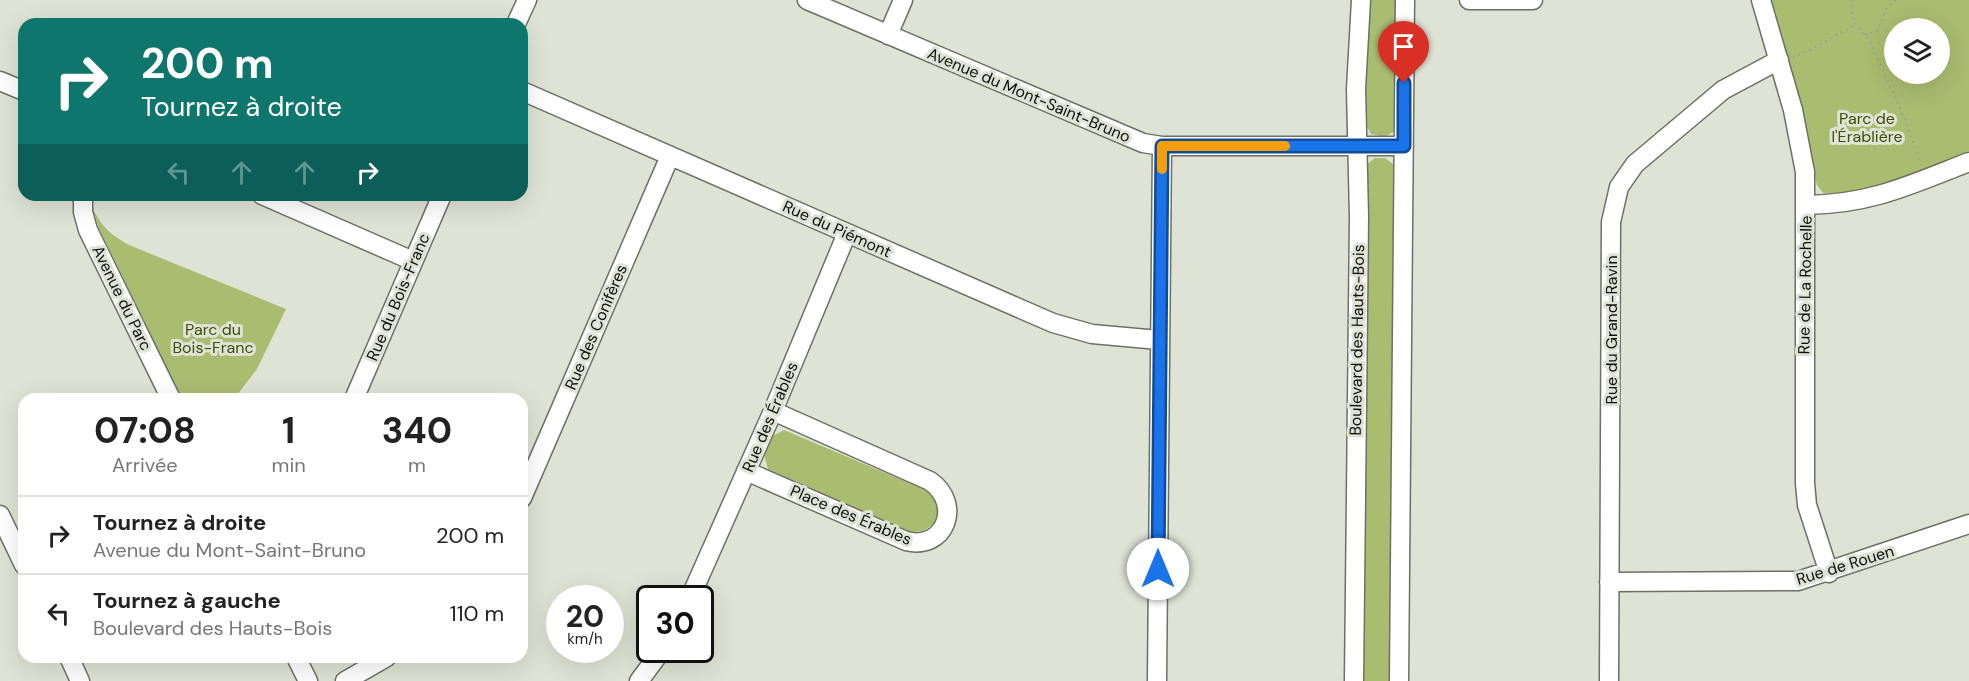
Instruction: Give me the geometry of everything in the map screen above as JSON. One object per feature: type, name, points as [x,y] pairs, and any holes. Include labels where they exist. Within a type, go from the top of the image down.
[{"type":"street","points":[[519,18],[527,0]]},
{"type":"street","name":"Avenue du Mont-Saint-Bruno","points":[[807,0],[1137,141],[1162,146],[1404,146]]},
{"type":"street","points":[[888,35],[903,0]]},
{"type":"street","name":"Boulevard des Hauts-Bois","points":[[1354,681],[1359,227],[1356,146],[1361,0]]},
{"type":"street","points":[[1399,681],[1405,0]]},
{"type":"street","points":[[1469,0],[1533,0]]},
{"type":"street","name":"Rue de La Rochelle","points":[[1761,0],[1783,59],[1801,149],[1807,205],[1804,483],[1807,505],[1829,573]]},
{"type":"street","name":"Rue du Grand-Ravin","points":[[1609,681],[1611,222],[1616,196],[1629,170],[1654,146],[1723,90],[1783,59]]},
{"type":"street","points":[[0,81],[18,88]]},
{"type":"street","name":"Rue du Piémont","points":[[528,94],[1071,329],[1114,337],[1159,340]]},
{"type":"street","points":[[1157,681],[1162,146]]},
{"type":"street","name":"Rue des Conifères","points":[[528,484],[670,156]]},
{"type":"street","points":[[1807,205],[1851,203],[1879,196],[1969,162]]},
{"type":"street","name":"Avenue du Parc","points":[[83,201],[82,212],[88,230],[168,393]]},
{"type":"street","points":[[276,201],[413,261]]},
{"type":"street","name":"Rue du Bois-Franc","points":[[357,393],[439,201]]},
{"type":"street","name":"Rue des Érables","points":[[696,585],[773,411],[847,233]]},
{"type":"street","name":"Place des Érables","points":[[747,471],[906,541],[917,543],[929,541],[943,525],[948,502],[942,492],[930,481],[773,411]]},
{"type":"street","points":[[0,515],[18,552]]},
{"type":"street","name":"Rue de Rouen","points":[[1609,582],[1786,583],[1829,573],[1969,524]]},
{"type":"street","points":[[72,663],[81,681]]},
{"type":"street","points":[[299,663],[308,681]]},
{"type":"street","points":[[345,681],[376,663]]},
{"type":"street","points":[[639,681],[652,663]]},
{"type":"path","points":[[1887,0],[1889,5]]},
{"type":"path","points":[[1865,35],[1877,31],[1889,5],[1896,0]]},
{"type":"path","points":[[1853,1],[1855,25],[1871,43],[1906,122],[1923,169]]},
{"type":"path","points":[[1783,59],[1814,50],[1833,36],[1855,25]]},
{"type":"green space","points":[[1365,0],[1400,0],[1396,130],[1385,137],[1371,134],[1364,121]]},
{"type":"green space","name":"Parc de l'Érablière","points":[[1769,0],[1969,0],[1969,151],[1896,181],[1856,192],[1823,193],[1817,185],[1795,81]]},
{"type":"green space","points":[[1375,158],[1385,158],[1397,167],[1394,681],[1359,681],[1366,165]]},
{"type":"green space","name":"Parc du Bois-Franc","points":[[93,209],[108,230],[129,245],[286,309],[257,369],[239,393],[179,393],[99,228]]},
{"type":"green space","points":[[784,430],[928,491],[939,505],[935,523],[923,531],[909,532],[768,469],[764,455],[772,436]]},
{"type":"slow traffic","points":[[1162,169],[1162,146],[1285,146]]},
{"type":"route","points":[[1158,569],[1162,146],[1404,146],[1404,83]]}]
